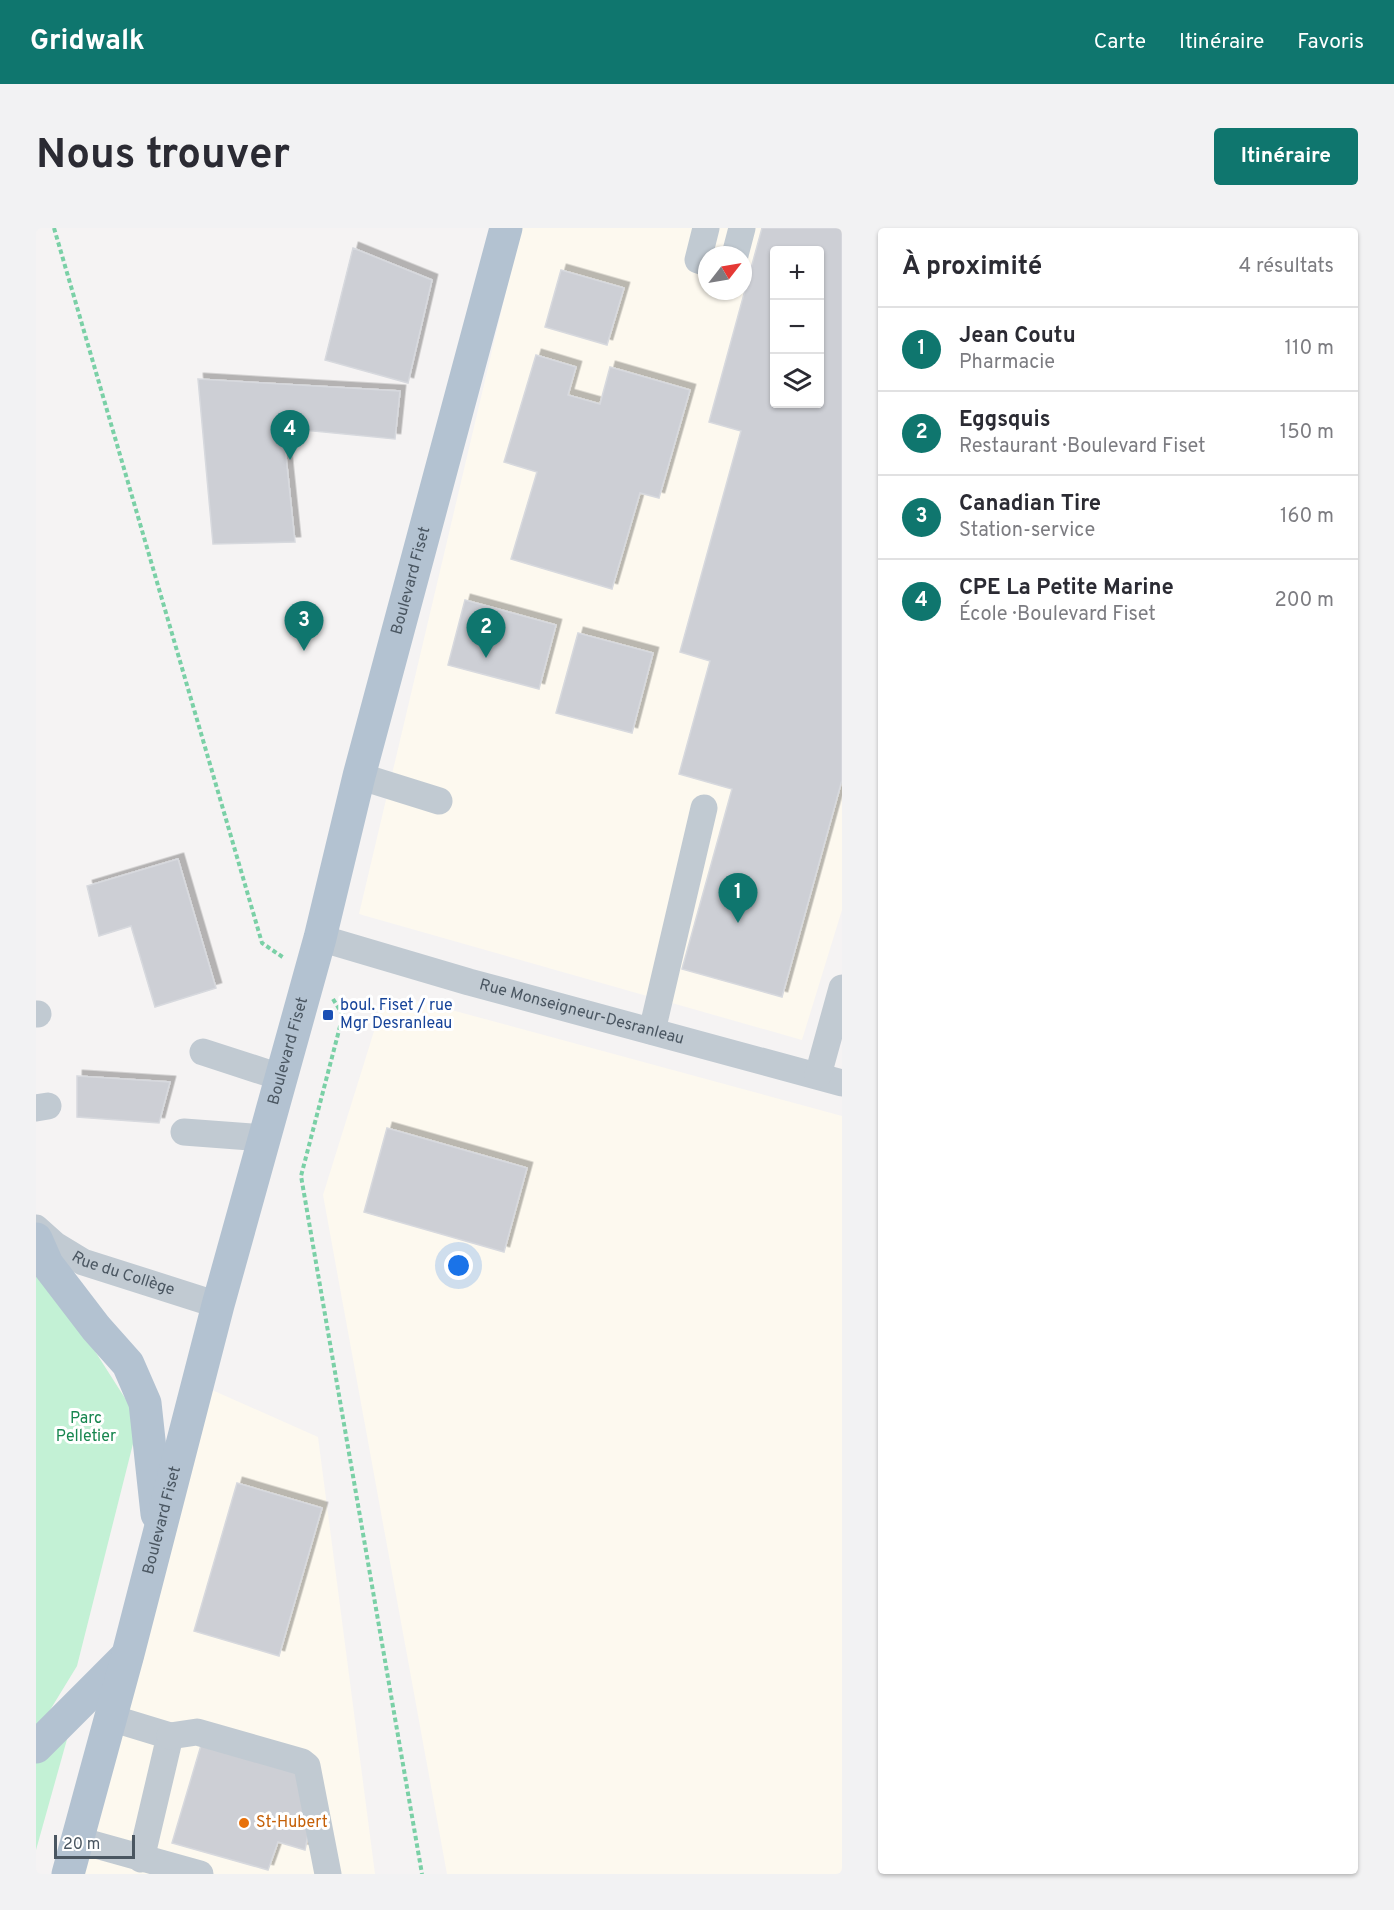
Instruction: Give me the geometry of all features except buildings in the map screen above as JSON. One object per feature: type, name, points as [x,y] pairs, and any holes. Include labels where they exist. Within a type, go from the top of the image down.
[{"type":"main road","name":"Boulevard Fiset","points":[[68,1874],[128,1654],[218,1305],[320,938],[359,777],[506,228]]},
{"type":"main road","points":[[36,1239],[47,1264],[96,1328],[128,1364],[145,1403],[159,1533]]},
{"type":"main road","points":[[36,1747],[128,1654]]},
{"type":"street","points":[[704,246],[706,228]]},
{"type":"street","points":[[737,246],[742,228]]},
{"type":"street","points":[[359,777],[439,801]]},
{"type":"street","points":[[652,1031],[704,808]]},
{"type":"street","name":"Rue Monseigneur-Desranleau","points":[[320,938],[830,1079]]},
{"type":"street","points":[[830,1079],[842,988]]},
{"type":"street","points":[[203,1052],[280,1077]]},
{"type":"street","points":[[184,1132],[264,1138]]},
{"type":"street","name":"Rue du Collège","points":[[36,1228],[55,1245],[83,1262],[218,1305]]},
{"type":"street","points":[[111,1718],[170,1736],[197,1732],[302,1762],[307,1766],[328,1874]]},
{"type":"street","points":[[141,1859],[170,1736]]},
{"type":"street","points":[[78,1840],[200,1874]]},
{"type":"shaded area","points":[[521,228],[842,228],[842,910],[802,1040],[359,914]]},
{"type":"shaded area","points":[[411,999],[842,1116],[842,1874],[447,1874],[323,1195],[380,1012]]},
{"type":"shaded area","points":[[212,1390],[318,1437],[375,1874],[83,1874]]},
{"type":"green space","name":"Parc Pelletier","points":[[36,1259],[139,1420],[77,1666],[36,1733]]},
{"type":"green space","points":[[71,1725],[36,1850],[36,1755]]},
{"type":"place","name":"CPE La Petite Marine","points":[[290,460]]},
{"type":"place","name":"Canadian Tire","points":[[304,651]]},
{"type":"place","name":"Eggsquis","points":[[486,658]]},
{"type":"place","name":"Jean Coutu","points":[[738,923]]},
{"type":"place","name":"boul. Fiset / rue Mgr Desranleau","points":[[328,1015]]},
{"type":"place","name":"St-Hubert","points":[[244,1823]]}]
